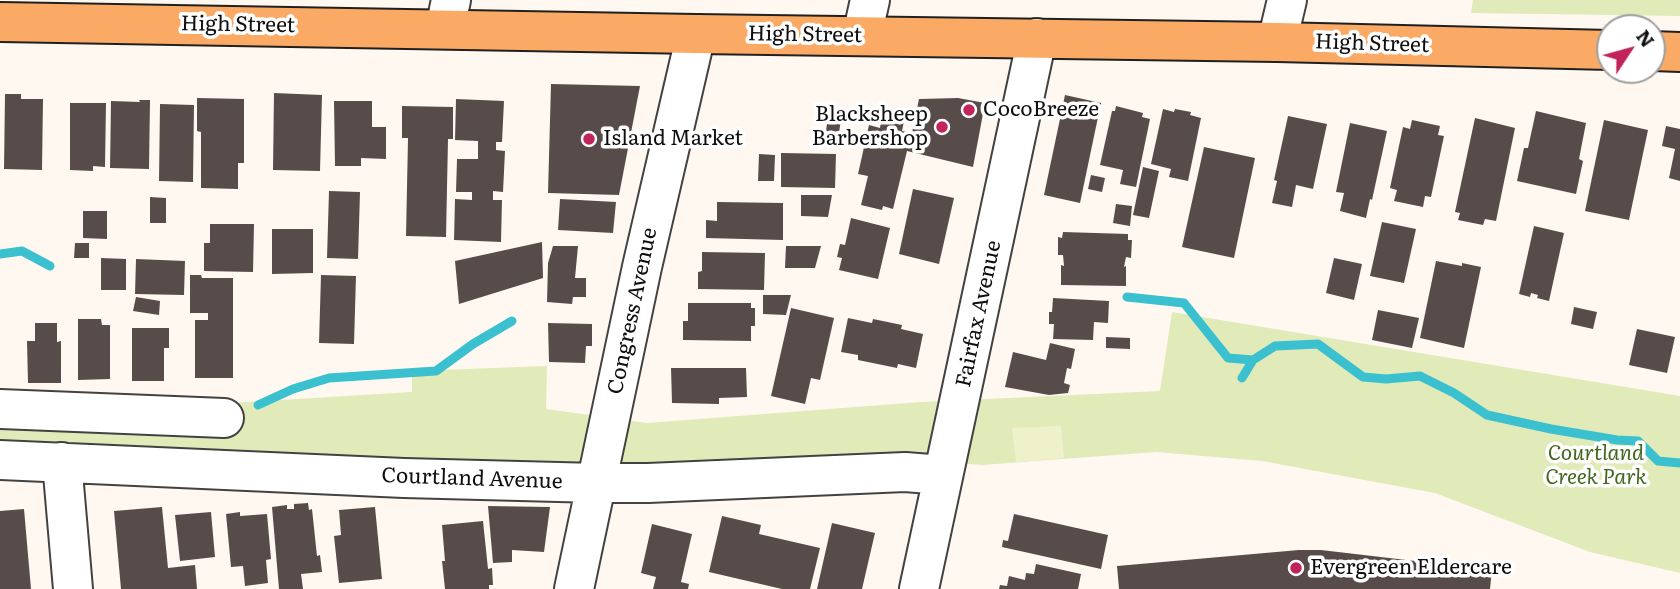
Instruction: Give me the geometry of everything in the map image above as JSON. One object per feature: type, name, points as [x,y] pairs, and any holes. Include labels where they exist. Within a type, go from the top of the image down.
[{"type":"main road","name":"High Street","points":[[0,22],[448,14],[696,34],[866,18],[1037,38],[1596,50]]},
{"type":"street","points":[[1278,42],[1287,0]]},
{"type":"street","name":"Congress Avenue","points":[[574,589],[642,267],[696,34]]},
{"type":"street","name":"Fairfax Avenue","points":[[919,589],[1037,38]]},
{"type":"street","points":[[0,409],[224,418]]},
{"type":"street","name":"Courtland Avenue","points":[[0,460],[404,478],[597,483],[905,472],[943,475]]},
{"type":"street","points":[[62,462],[73,589]]},
{"type":"green space","points":[[1473,0],[1680,0],[1680,16],[1471,13]]},
{"type":"green space","name":"Courtland Creek Park","points":[[1172,312],[1680,396],[1680,573],[1590,552],[1435,493],[1262,461],[1156,452],[982,465],[897,458],[658,473],[0,446],[0,417],[412,392],[412,371],[547,366],[546,409],[647,423],[921,402],[1160,391]]},
{"type":"green space","points":[[1061,426],[1064,458],[1016,462],[1012,428]]},
{"type":"building","name":"Island Market","points":[[551,84],[640,86],[619,195],[548,193]]},
{"type":"building","points":[[274,93],[322,95],[320,171],[273,170]]},
{"type":"building","points":[[5,94],[21,94],[21,99],[43,99],[42,170],[4,169]]},
{"type":"building","points":[[1065,95],[1101,103],[1080,203],[1044,195]]},
{"type":"building","points":[[197,98],[244,99],[244,163],[238,163],[238,189],[201,188],[201,132],[197,131]]},
{"type":"building","points":[[958,98],[985,103],[973,167],[907,151],[893,209],[883,206],[882,210],[861,205],[868,176],[858,174],[869,125],[880,128],[882,116],[904,121],[902,131],[912,133],[919,99]]},
{"type":"building","points":[[456,99],[504,101],[502,142],[496,142],[496,150],[505,151],[503,192],[493,191],[493,200],[502,200],[501,242],[454,240],[455,199],[472,200],[472,192],[456,192],[457,159],[478,159],[478,141],[455,140]]},
{"type":"building","points":[[139,100],[150,100],[149,169],[110,168],[111,101],[140,102]]},
{"type":"building","points":[[334,101],[372,101],[372,127],[386,127],[386,159],[361,158],[361,166],[335,166]]},
{"type":"building","points":[[70,103],[106,103],[105,167],[93,166],[93,171],[70,170]]},
{"type":"building","points":[[160,104],[194,105],[193,182],[159,181]]},
{"type":"building","points":[[402,106],[453,107],[453,139],[448,139],[446,237],[406,236],[408,138],[402,138]]},
{"type":"building","points":[[1116,106],[1143,113],[1142,117],[1150,119],[1136,187],[1120,184],[1123,170],[1100,165],[1112,111],[1115,111]]},
{"type":"building","points":[[1163,109],[1191,112],[1190,115],[1201,118],[1188,181],[1169,177],[1171,169],[1151,164]]},
{"type":"building","points":[[1536,111],[1586,123],[1579,159],[1583,161],[1576,194],[1517,181]]},
{"type":"building","points":[[1288,116],[1327,124],[1313,189],[1296,185],[1292,207],[1272,203],[1277,181],[1274,180]]},
{"type":"building","points":[[828,118],[841,120],[837,145],[824,143]]},
{"type":"building","points":[[1475,118],[1515,128],[1496,221],[1485,219],[1483,225],[1458,220],[1460,213],[1455,212]]},
{"type":"building","points":[[1412,120],[1440,126],[1438,135],[1444,136],[1431,197],[1425,196],[1423,207],[1394,201],[1397,190],[1390,188],[1403,127],[1410,129]]},
{"type":"building","points":[[1604,120],[1648,130],[1629,220],[1585,211]]},
{"type":"building","points":[[1350,123],[1387,131],[1366,218],[1340,211],[1344,193],[1336,192]]},
{"type":"building","points":[[1666,126],[1680,129],[1680,181],[1669,178],[1675,149],[1662,146]]},
{"type":"building","points":[[1204,147],[1255,158],[1234,258],[1182,247]]},
{"type":"building","points":[[781,153],[836,154],[835,188],[781,187]]},
{"type":"building","points":[[759,154],[775,155],[774,181],[758,181]]},
{"type":"building","points":[[1143,167],[1159,171],[1149,218],[1133,215]]},
{"type":"building","points":[[1091,175],[1105,178],[1102,192],[1088,189]]},
{"type":"building","points":[[913,189],[954,198],[939,264],[899,254]]},
{"type":"building","points":[[329,191],[360,192],[358,259],[327,258]]},
{"type":"building","points":[[801,195],[832,195],[828,217],[801,216]]},
{"type":"building","points":[[150,197],[166,198],[166,223],[150,223]]},
{"type":"building","points":[[560,199],[616,202],[613,233],[558,230]]},
{"type":"building","points":[[717,202],[783,203],[783,240],[706,238],[706,220],[717,221]]},
{"type":"building","points":[[1116,204],[1132,206],[1130,226],[1113,223]]},
{"type":"building","points":[[83,211],[107,211],[107,239],[83,238]]},
{"type":"building","points":[[851,218],[890,228],[878,279],[839,270],[842,258],[837,257],[840,244],[845,245]]},
{"type":"building","points":[[1382,222],[1416,229],[1404,283],[1370,276]]},
{"type":"building","points":[[210,224],[254,224],[253,272],[204,271],[204,243],[210,243]]},
{"type":"building","points":[[1534,226],[1564,233],[1549,301],[1537,298],[1538,295],[1531,293],[1530,297],[1519,294]]},
{"type":"building","points":[[272,229],[313,229],[313,273],[272,274]]},
{"type":"building","points":[[1063,232],[1128,234],[1128,240],[1132,240],[1131,258],[1126,257],[1124,267],[1126,266],[1126,286],[1061,285],[1061,265],[1064,266],[1063,255],[1058,255],[1058,237],[1062,238]]},
{"type":"building","points":[[542,242],[543,278],[459,304],[455,261]]},
{"type":"building","points":[[75,243],[89,243],[89,258],[74,258]]},
{"type":"building","points":[[553,246],[578,246],[575,278],[586,278],[586,297],[573,297],[572,304],[547,302],[548,263]]},
{"type":"building","points":[[786,246],[821,246],[815,268],[785,268]]},
{"type":"building","points":[[702,252],[765,253],[764,290],[698,289]]},
{"type":"building","points":[[101,258],[126,259],[126,290],[101,290]]},
{"type":"building","points":[[1334,258],[1362,264],[1354,300],[1326,293]]},
{"type":"building","points":[[136,259],[185,261],[184,295],[135,294]]},
{"type":"building","points":[[1436,261],[1481,267],[1464,348],[1420,338]]},
{"type":"building","points":[[190,275],[201,275],[202,278],[233,278],[233,378],[195,378],[195,320],[208,320],[208,313],[190,313]]},
{"type":"building","points":[[321,275],[356,276],[354,344],[319,343]]},
{"type":"building","points":[[763,295],[791,295],[786,315],[763,314]]},
{"type":"building","points":[[136,297],[160,301],[159,315],[133,311]]},
{"type":"building","points":[[1053,298],[1109,301],[1108,323],[1094,322],[1093,340],[1053,339],[1054,324],[1049,324],[1049,312],[1052,312]]},
{"type":"building","points":[[688,303],[751,303],[751,308],[755,308],[755,326],[751,326],[751,341],[683,340],[683,321],[688,321]]},
{"type":"building","points":[[1574,307],[1597,312],[1593,329],[1571,324]]},
{"type":"building","points":[[791,308],[834,318],[820,380],[811,378],[805,404],[771,396]]},
{"type":"building","points":[[1378,310],[1419,318],[1412,348],[1372,340]]},
{"type":"building","points":[[848,318],[872,323],[873,319],[902,325],[901,329],[923,334],[916,368],[898,364],[897,368],[858,360],[858,355],[841,352]]},
{"type":"building","points":[[78,319],[101,319],[102,325],[110,325],[110,379],[78,380]]},
{"type":"building","points":[[35,323],[57,323],[57,342],[61,341],[61,383],[28,383],[27,341],[35,341]]},
{"type":"building","points":[[548,323],[592,324],[592,346],[586,346],[585,363],[549,362]]},
{"type":"building","points":[[132,328],[169,328],[169,348],[164,348],[164,381],[132,381]]},
{"type":"building","points":[[1637,329],[1675,337],[1667,373],[1629,365]]},
{"type":"building","points":[[1106,337],[1130,338],[1130,349],[1106,348]]},
{"type":"building","points":[[1050,343],[1075,349],[1071,369],[1067,368],[1064,383],[1070,385],[1068,393],[1049,395],[1005,387],[1013,352],[1046,360]]},
{"type":"building","points":[[671,368],[746,368],[747,397],[719,398],[719,404],[672,403]]},
{"type":"building","points":[[308,503],[309,510],[312,509],[317,556],[320,555],[322,572],[301,574],[303,589],[279,589],[272,507],[287,505],[287,509],[294,509],[294,504]]},
{"type":"building","points":[[488,506],[550,507],[544,552],[512,550],[512,562],[493,563]]},
{"type":"building","points":[[162,507],[168,568],[195,565],[197,589],[121,589],[114,511]]},
{"type":"building","points":[[375,507],[382,579],[339,583],[334,536],[341,535],[339,510]]},
{"type":"building","points":[[24,509],[31,589],[0,589],[0,511]]},
{"type":"building","points":[[211,512],[215,557],[180,561],[175,515]]},
{"type":"building","points":[[240,512],[240,516],[267,514],[271,559],[266,560],[268,583],[245,586],[243,566],[231,567],[226,514]]},
{"type":"building","points":[[1014,514],[1108,535],[1101,569],[1002,547],[1003,540],[1008,541]]},
{"type":"building","points":[[722,516],[761,525],[759,534],[820,548],[810,589],[782,589],[709,572]]},
{"type":"building","points":[[483,521],[488,569],[492,568],[493,585],[489,585],[489,589],[445,589],[442,525]]},
{"type":"building","points":[[832,523],[875,533],[862,589],[817,589]]},
{"type":"building","points":[[652,524],[692,534],[681,582],[689,584],[688,589],[653,589],[656,577],[641,573]]},
{"type":"building","name":"Evergreen Eldercare","points":[[1321,550],[1492,570],[1490,589],[1119,589],[1117,566]]},
{"type":"building","points":[[1036,564],[1081,574],[1078,589],[999,589],[1000,585],[1007,586],[1009,576],[1025,580],[1026,573],[1034,574]]},
{"type":"waterway","points":[[0,254],[22,251],[50,266]]},
{"type":"waterway","points":[[1127,297],[1184,303],[1228,358],[1253,360],[1275,346],[1318,344],[1363,377],[1386,379],[1420,376],[1454,393],[1487,415],[1551,429],[1638,441],[1658,461],[1680,463]]},
{"type":"waterway","points":[[258,405],[293,389],[329,378],[436,371],[473,344],[512,321]]},
{"type":"waterway","points":[[1242,378],[1253,360]]},
{"type":"place","name":"CocoBreeze","points":[[969,110]]},
{"type":"place","name":"Blacksheep Barbershop","points":[[942,127]]},
{"type":"place","name":"Island Market","points":[[589,139]]},
{"type":"place","name":"Evergreen Eldercare","points":[[1296,568]]}]
